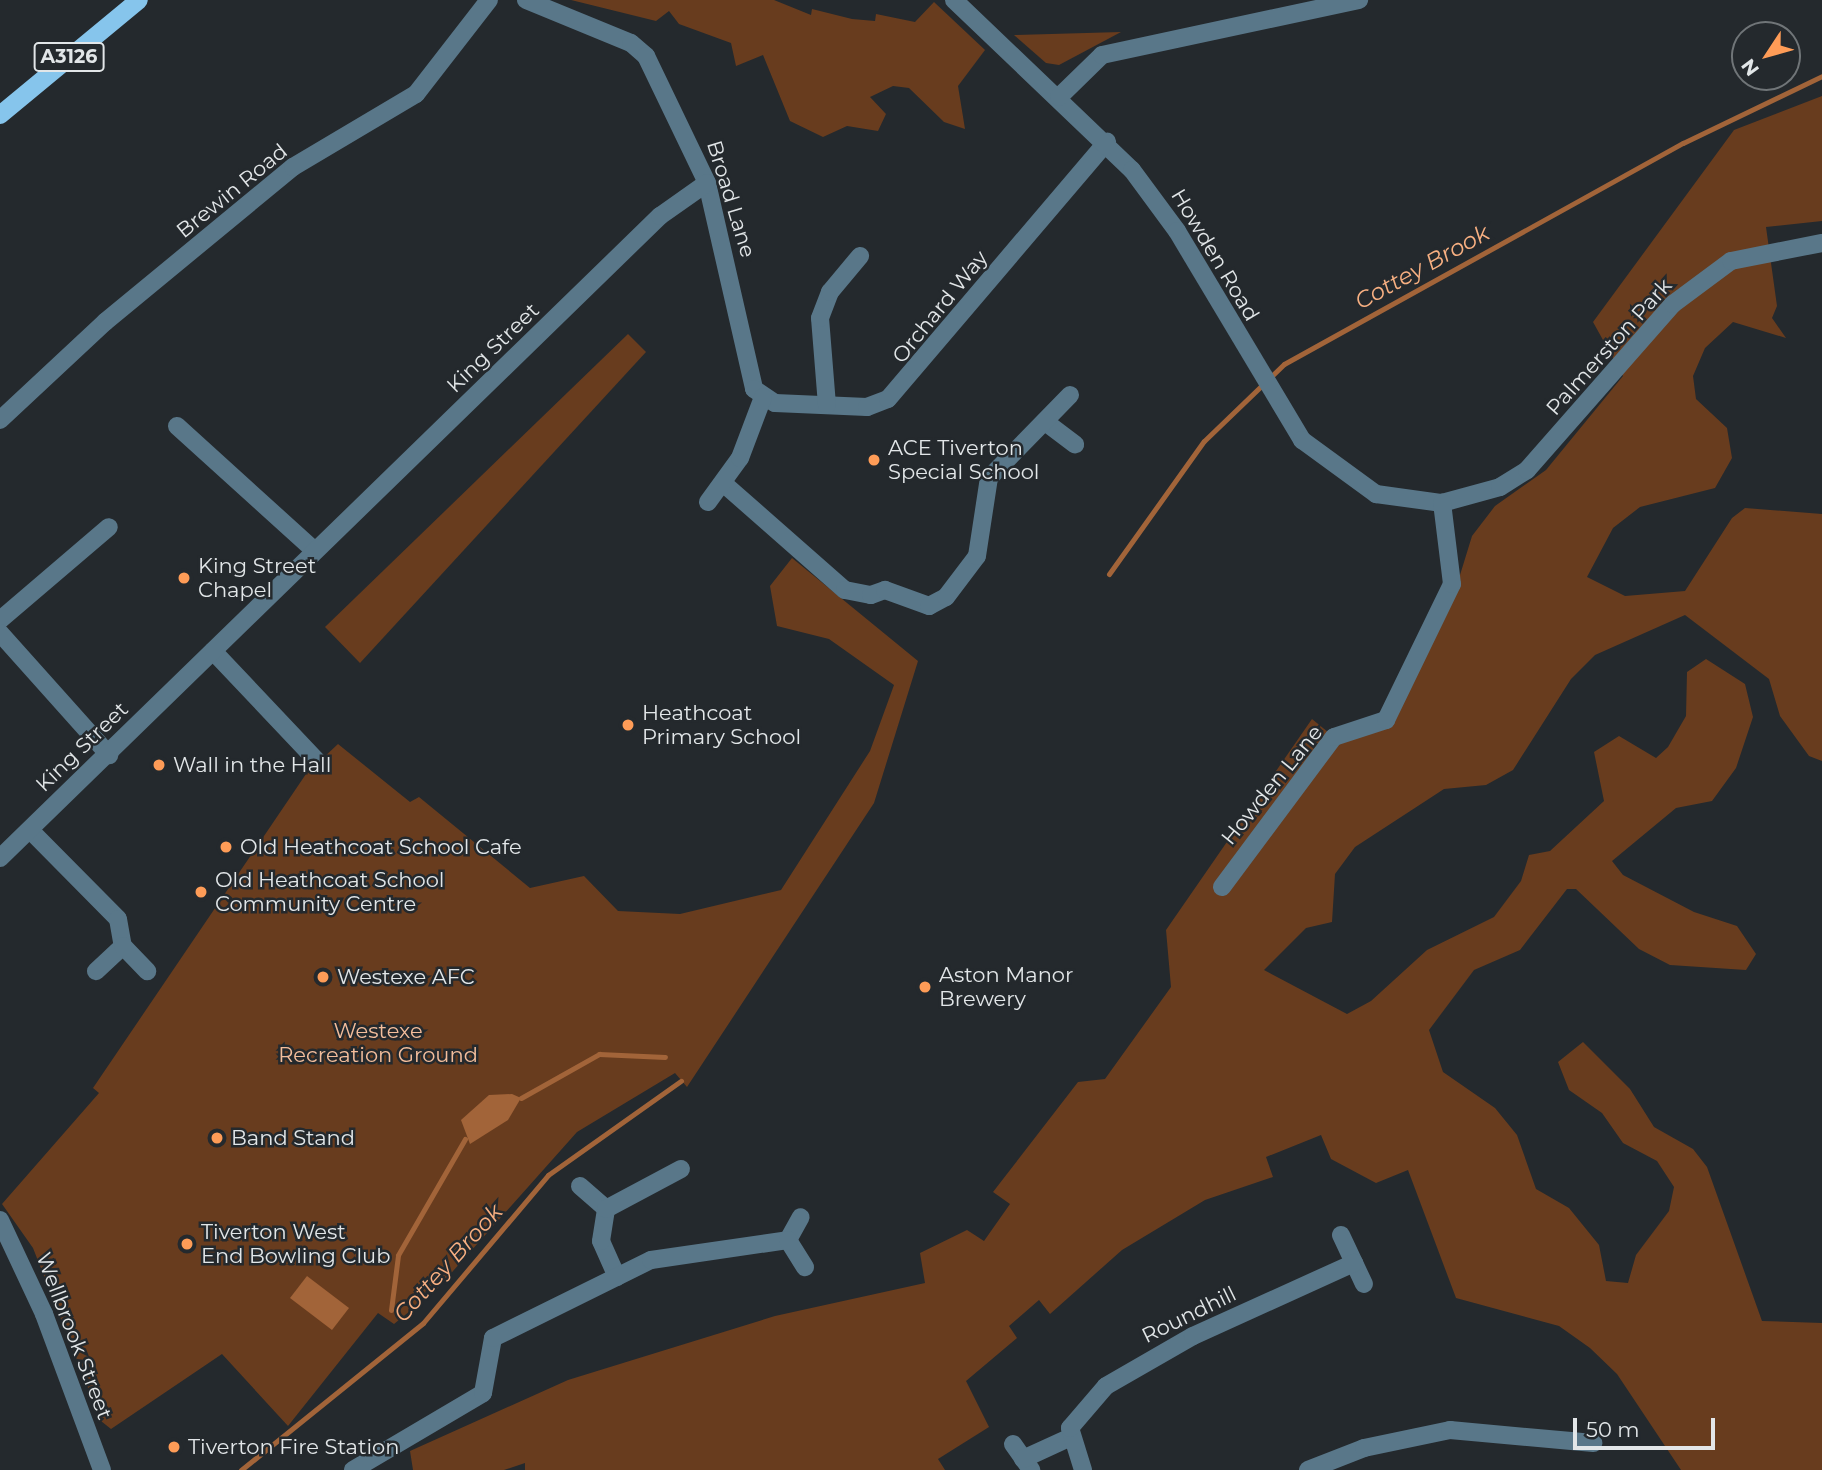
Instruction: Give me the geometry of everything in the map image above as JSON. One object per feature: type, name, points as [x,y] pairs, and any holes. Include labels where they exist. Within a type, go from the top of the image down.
[{"type":"main road","name":"A3126","points":[[0,115],[139,0]]},
{"type":"street","name":"Brewin Road","points":[[3,410],[293,167],[416,94],[489,0]]},
{"type":"street","name":"Broad Lane","points":[[526,0],[639,48],[679,116],[707,183],[750,380],[762,397]]},
{"type":"street","name":"Howden Road","points":[[954,0],[1107,142],[1156,198],[1273,396],[1302,440],[1355,484],[1408,502],[1442,503]]},
{"type":"street","points":[[1059,97],[1102,55],[1359,0]]},
{"type":"street","name":"Orchard Way","points":[[762,397],[792,406],[867,407],[907,384],[1107,142]]},
{"type":"street","name":"King Street","points":[[0,858],[660,216],[707,183]]},
{"type":"street","name":"Palmerston Park","points":[[1442,503],[1481,496],[1527,470],[1673,304],[1731,261],[1822,243]]},
{"type":"street","points":[[827,405],[820,318],[830,292],[860,256]]},
{"type":"street","points":[[723,483],[831,580],[859,595],[884,590],[918,604],[946,597],[982,544],[983,488],[1048,424],[1070,395]]},
{"type":"street","points":[[708,502],[723,483],[762,397]]},
{"type":"street","points":[[1048,424],[1075,444]]},
{"type":"street","points":[[177,426],[315,551]]},
{"type":"street","name":"Howden Lane","points":[[1222,887],[1334,737],[1385,720],[1452,584],[1442,503]]},
{"type":"street","points":[[0,620],[109,527]]},
{"type":"street","points":[[0,633],[108,755]]},
{"type":"street","points":[[213,651],[318,762]]},
{"type":"street","points":[[30,830],[118,919],[123,946],[147,971]]},
{"type":"street","points":[[96,971],[123,946]]},
{"type":"street","points":[[606,1209],[681,1169]]},
{"type":"street","points":[[580,1186],[606,1209]]},
{"type":"street","points":[[606,1209],[601,1241],[617,1277]]},
{"type":"street","points":[[788,1240],[801,1217]]},
{"type":"street","name":"Wellbrook Street","points":[[0,1220],[102,1470]]},
{"type":"street","points":[[1341,1235],[1364,1284]]},
{"type":"street","points":[[353,1470],[483,1393],[493,1338],[666,1256],[788,1240]]},
{"type":"street","points":[[788,1240],[805,1267]]},
{"type":"street","name":"Roundhill","points":[[1071,1437],[1070,1428],[1084,1407],[1136,1367],[1354,1263]]},
{"type":"street","points":[[1308,1470],[1375,1445],[1450,1430],[1572,1448],[1593,1443]]},
{"type":"street","points":[[1022,1458],[1071,1437],[1083,1470]]},
{"type":"green space","points":[[571,0],[774,0],[811,15],[812,9],[852,19],[875,21],[876,14],[915,22],[934,2],[985,50],[958,86],[965,129],[944,122],[909,88],[893,86],[870,97],[886,114],[878,131],[847,126],[823,137],[790,121],[763,55],[736,66],[731,43],[679,24],[669,11],[656,21]]},
{"type":"green space","points":[[1121,32],[1059,65],[1046,63],[1014,35]]},
{"type":"green space","points":[[1822,96],[1822,221],[1766,227],[1777,306],[1772,318],[1786,338],[1733,322],[1705,348],[1693,376],[1696,399],[1727,428],[1732,458],[1715,488],[1640,507],[1613,528],[1587,577],[1625,596],[1685,591],[1732,518],[1745,508],[1822,514],[1822,761],[1809,756],[1780,716],[1769,679],[1685,615],[1595,655],[1571,679],[1513,770],[1486,785],[1444,789],[1355,847],[1335,874],[1332,922],[1306,928],[1264,970],[1347,1014],[1371,1001],[1427,950],[1494,917],[1521,881],[1529,855],[1550,851],[1604,801],[1594,752],[1619,736],[1656,758],[1668,747],[1686,716],[1687,672],[1706,659],[1745,684],[1753,717],[1736,768],[1712,801],[1676,808],[1612,861],[1623,875],[1694,912],[1737,926],[1756,954],[1746,970],[1670,965],[1639,949],[1576,889],[1567,889],[1520,950],[1474,970],[1429,1030],[1443,1072],[1495,1108],[1517,1135],[1536,1189],[1569,1208],[1599,1245],[1606,1281],[1628,1283],[1636,1255],[1669,1211],[1674,1187],[1657,1161],[1623,1143],[1602,1113],[1569,1090],[1558,1062],[1583,1042],[1630,1089],[1654,1127],[1693,1149],[1707,1167],[1762,1321],[1822,1323],[1822,1470],[1681,1470],[1617,1374],[1590,1348],[1559,1326],[1456,1298],[1408,1170],[1376,1183],[1331,1159],[1321,1135],[1266,1157],[1273,1177],[1205,1200],[1122,1250],[1050,1314],[1039,1300],[1009,1326],[1017,1338],[966,1381],[989,1427],[938,1459],[945,1470],[525,1470],[525,1463],[504,1470],[413,1470],[410,1451],[568,1380],[775,1316],[925,1283],[920,1253],[967,1230],[984,1241],[1010,1204],[993,1192],[1078,1082],[1105,1079],[1171,987],[1166,930],[1312,719],[1334,737],[1386,720],[1460,575],[1472,536],[1495,506],[1546,470],[1623,376],[1593,322],[1734,130]]},
{"type":"green space","points":[[628,334],[646,352],[360,663],[325,627]]},
{"type":"green space","name":"Westexe Recreation Ground","points":[[792,558],[918,661],[874,803],[687,1087],[675,1073],[577,1132],[437,1289],[394,1324],[378,1313],[288,1426],[222,1354],[111,1429],[101,1421],[33,1248],[2,1204],[99,1093],[93,1088],[306,774],[338,744],[410,802],[419,797],[530,888],[584,876],[618,911],[680,914],[781,890],[870,751],[894,685],[829,639],[777,626],[770,586]]},
{"type":"shaded area","points":[[512,1094],[521,1098],[508,1120],[470,1144],[461,1120],[489,1095]]},
{"type":"shaded area","points":[[307,1276],[349,1308],[332,1330],[290,1298]]},
{"type":"waterway","name":"Cottey Brook","points":[[1109,574],[1204,441],[1284,364],[1683,143],[1822,76]]},
{"type":"waterway","points":[[521,1098],[599,1054],[665,1057]]},
{"type":"waterway","name":"Cottey Brook","points":[[241,1470],[423,1323],[548,1175],[681,1081]]},
{"type":"waterway","points":[[391,1310],[398,1255],[465,1139]]},
{"type":"place","name":"ACE Tiverton Special School","points":[[874,460]]},
{"type":"place","name":"King Street Chapel","points":[[184,578]]},
{"type":"place","name":"Heathcoat Primary School","points":[[628,725]]},
{"type":"place","name":"Wall in the Hall","points":[[159,765]]},
{"type":"place","name":"Old Heathcoat School Cafe","points":[[226,847]]},
{"type":"place","name":"Old Heathcoat School Community Centre","points":[[201,892]]},
{"type":"place","name":"Westexe AFC","points":[[323,977]]},
{"type":"place","name":"Aston Manor Brewery","points":[[925,987]]},
{"type":"place","name":"Band Stand","points":[[217,1138]]},
{"type":"place","name":"Tiverton West End Bowling Club","points":[[187,1244]]},
{"type":"place","name":"Tiverton Fire Station","points":[[174,1447]]}]
